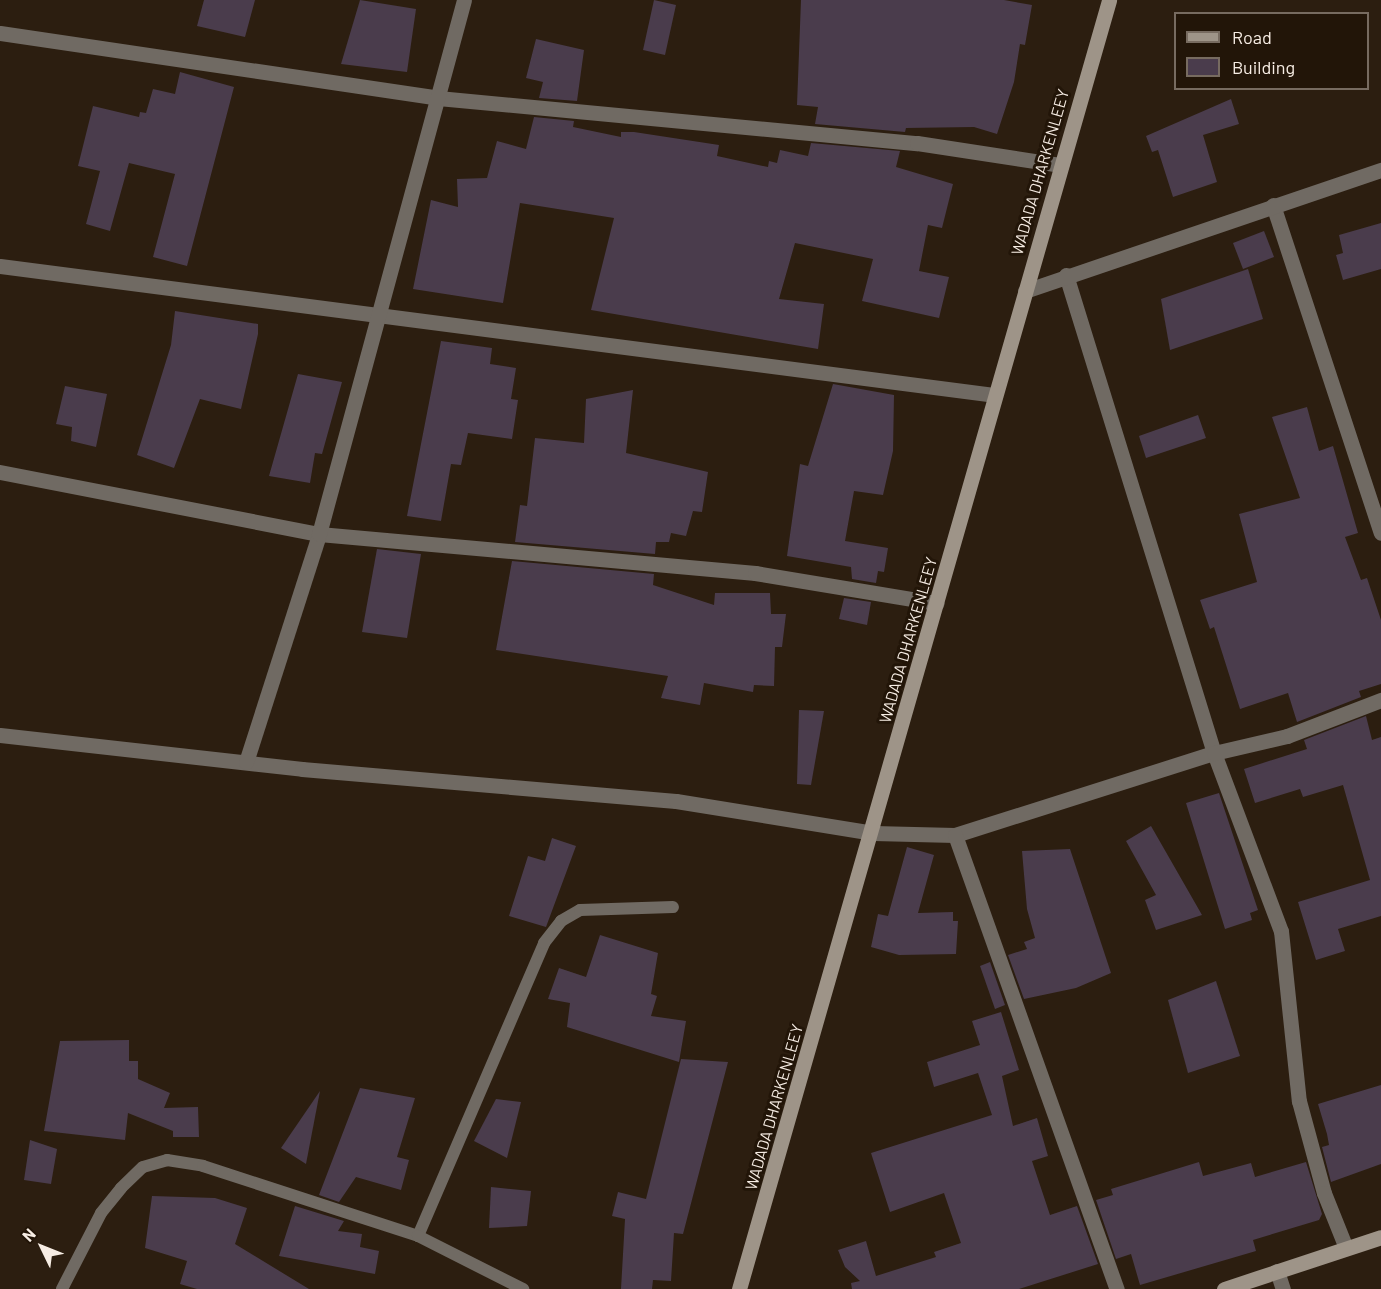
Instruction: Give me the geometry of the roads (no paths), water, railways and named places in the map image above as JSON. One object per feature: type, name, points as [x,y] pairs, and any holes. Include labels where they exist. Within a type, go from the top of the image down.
[{"type":"main road","name":"WADADA DHARKENLEEY","points":[[739,1289],[873,833],[994,395],[1109,0]]},
{"type":"main road","points":[[1224,1289],[1381,1237]]},
{"type":"street","points":[[246,762],[319,534],[376,316],[464,0]]},
{"type":"street","points":[[0,33],[438,98],[917,142],[1061,165]]},
{"type":"street","points":[[1025,291],[1065,275],[1381,170]]},
{"type":"street","points":[[1273,205],[1381,533]]},
{"type":"street","points":[[0,267],[994,395]]},
{"type":"street","points":[[1065,275],[1214,753],[1281,931],[1299,1101],[1324,1193],[1346,1248]]},
{"type":"street","points":[[0,472],[319,534],[755,573],[937,603]]},
{"type":"street","points":[[0,735],[246,762],[676,801],[873,833],[955,835],[1214,753],[1287,736],[1381,700]]},
{"type":"street","points":[[955,835],[1117,1289]]},
{"type":"street","points":[[1276,1271],[1283,1289]]},
{"type":"lane","points":[[418,1236],[544,943],[556,929],[580,910],[673,907]]},
{"type":"lane","points":[[62,1289],[101,1214],[121,1188],[142,1167],[167,1160],[203,1166],[418,1236],[523,1289]]}]
